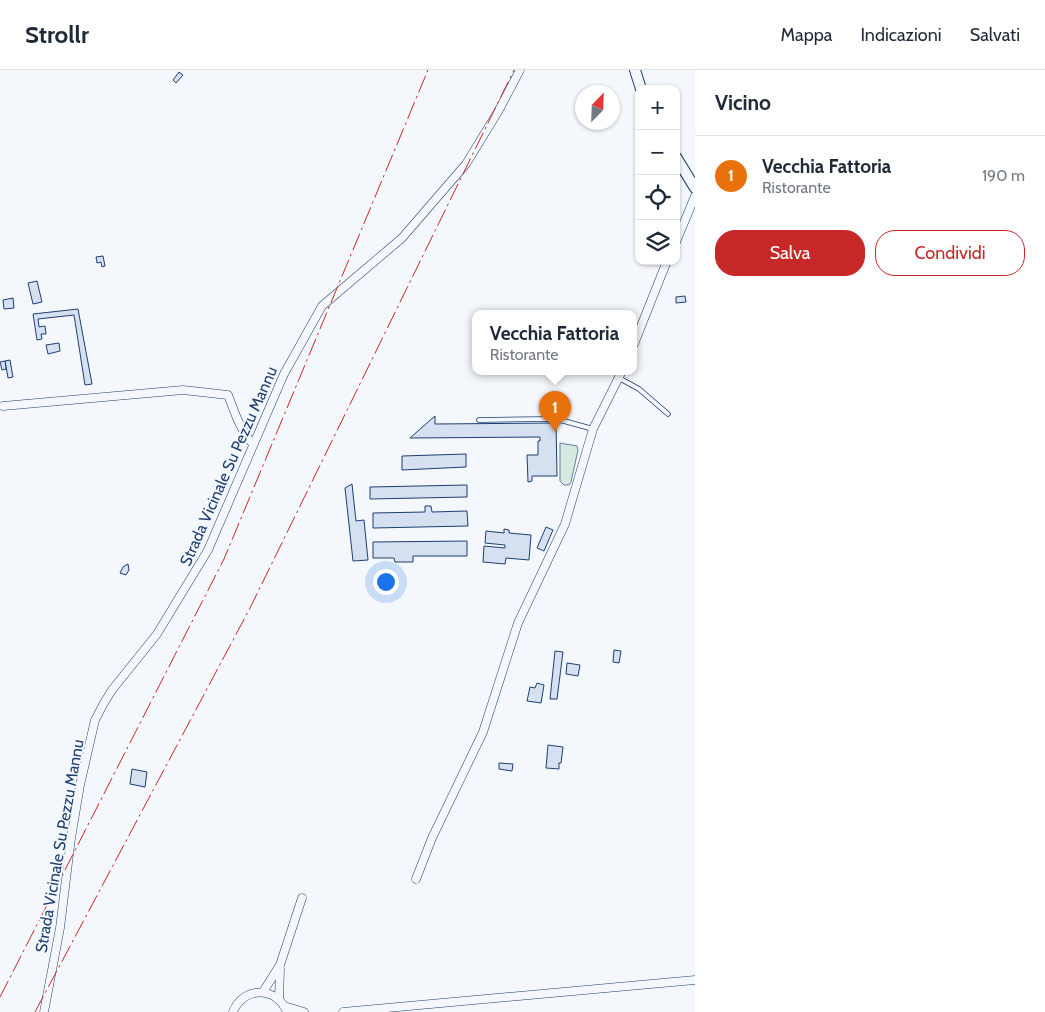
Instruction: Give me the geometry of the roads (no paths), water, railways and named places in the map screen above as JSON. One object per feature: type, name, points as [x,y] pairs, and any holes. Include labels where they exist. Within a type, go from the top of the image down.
[{"type":"main road","points":[[635,70],[640,85]]},
{"type":"main road","points":[[680,164],[695,188]]},
{"type":"street","name":"Strada Vicinale Su Pezzu Mannu","points":[[44,1012],[60,928],[71,838],[80,785],[95,720],[112,690],[157,634],[208,550],[284,374],[322,306],[402,238],[466,164],[499,110],[520,70]]},
{"type":"street","points":[[680,232],[695,196]]},
{"type":"street","points":[[637,336],[665,265]]},
{"type":"street","points":[[416,879],[432,838],[483,732],[518,623],[565,524],[593,429],[620,375]]},
{"type":"street","points":[[3,406],[183,390],[211,392],[228,395],[241,429],[253,444]]},
{"type":"street","points":[[263,992],[280,965],[302,898]]},
{"type":"street","points":[[280,965],[283,1006]]},
{"type":"street","points":[[343,1012],[695,980]]},
{"type":"street","points":[[233,1012],[236,1005],[244,997],[255,992],[273,995],[283,1006],[304,1012]]},
{"type":"lane","points":[[621,375],[668,414]]},
{"type":"lane","points":[[479,420],[550,419],[593,429]]},
{"type":"place","name":"Vecchia Fattoria","points":[[555,432]]}]
